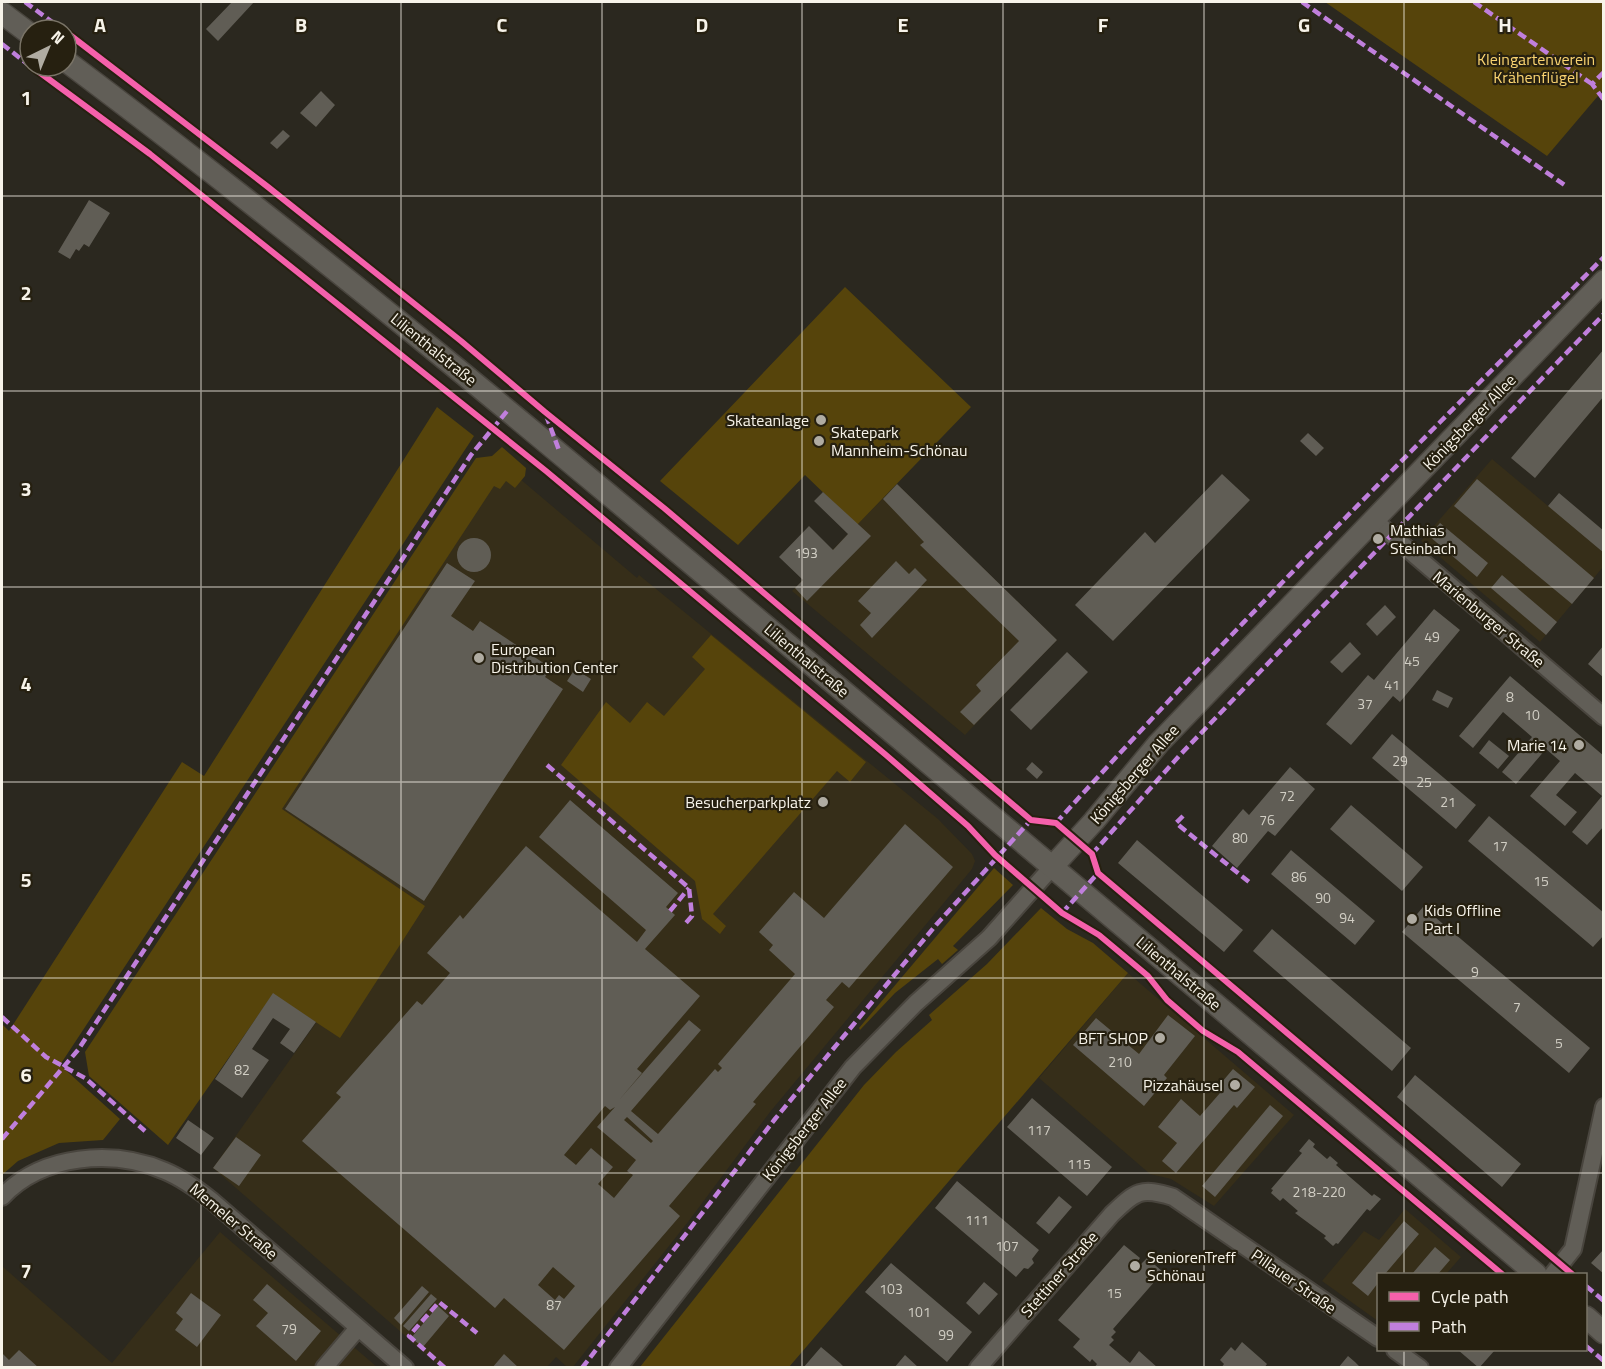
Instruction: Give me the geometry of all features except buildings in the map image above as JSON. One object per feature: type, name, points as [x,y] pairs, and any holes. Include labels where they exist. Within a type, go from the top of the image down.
[{"type":"street","points":[[2,13],[18,25]]},
{"type":"street","name":"Lilienthalstraße","points":[[78,70],[165,135],[569,460],[1534,1273]]},
{"type":"street","name":"Königsberger Allee","points":[[618,1368],[853,1067],[916,1003],[989,938],[1094,821],[1158,744],[1604,281]]},
{"type":"street","name":"Marienburger Straße","points":[[1375,520],[1604,717]]},
{"type":"street","points":[[1555,1273],[1573,1249],[1604,1107]]},
{"type":"street","name":"Memeler Straße","points":[[2,1197],[36,1172],[68,1161],[103,1157],[139,1161],[166,1171],[190,1184],[211,1200],[405,1368]]},
{"type":"street","name":"Pillauer Straße","points":[[1148,1190],[1173,1197],[1377,1337]]},
{"type":"street","name":"Stettiner Straße","points":[[978,1368],[1112,1214],[1128,1198],[1148,1190]]},
{"type":"street","points":[[1587,1318],[1604,1333]]},
{"type":"street","points":[[324,1368],[358,1328]]},
{"type":"street","points":[[1396,1351],[1420,1368]]},
{"type":"shaded area","points":[[493,456],[637,578],[639,575],[938,819],[972,854],[975,861],[972,869],[770,1112],[688,1222],[573,1367],[567,1367],[556,1357],[547,1367],[441,1367],[213,1168],[316,1023],[274,994],[116,1085]]},
{"type":"shaded area","points":[[1492,459],[1548,506],[1603,531],[1603,567],[1540,642],[1421,541]]},
{"type":"shaded area","points":[[897,484],[1057,640],[965,735],[792,591]]},
{"type":"shaded area","points":[[1128,973],[1294,1115],[1214,1206],[1171,1179],[1150,1174],[1039,1078]]},
{"type":"shaded area","points":[[1405,1209],[1461,1257],[1447,1273],[1377,1273],[1377,1320],[1322,1281],[1364,1231],[1379,1240]]},
{"type":"shaded area","points":[[220,1232],[377,1367],[2,1367],[2,1266],[112,1363]]},
{"type":"green space","name":"Kleingartenverein Krähenflügel","points":[[1325,2],[1603,2],[1603,90],[1547,156]]},
{"type":"green space","name":"Skatepark Mannheim-Schönau","points":[[845,287],[971,407],[857,525],[805,475],[738,545],[660,481]]},
{"type":"green space","points":[[437,407],[474,436],[60,1065],[120,1119],[103,1140],[59,1143],[18,1161],[2,1175],[2,1024],[9,1031],[182,762],[204,776]]},
{"type":"green space","points":[[502,447],[526,468],[525,476],[515,488],[506,481],[500,489],[494,486],[282,809],[425,906],[340,1038],[273,994],[168,1145],[89,1076],[85,1052],[476,458],[492,456]]},
{"type":"green space","points":[[711,635],[866,762],[850,782],[837,771],[713,914],[726,926],[720,934],[702,919],[695,881],[561,765],[606,702],[630,723],[647,702],[664,716],[705,669],[692,657]]},
{"type":"green space","points":[[994,868],[1013,885],[953,946],[958,950],[942,964],[938,959],[895,993],[860,1030],[859,1028]]},
{"type":"green space","points":[[1041,908],[1067,929],[1093,943],[1128,973],[789,1367],[640,1367],[864,1085],[932,1020],[929,1015],[987,964]]},
{"type":"marked path","points":[[25,2],[47,18]]},
{"type":"marked path","points":[[1302,2],[1566,186]]},
{"type":"marked path","points":[[1474,2],[1592,84]]},
{"type":"marked path","points":[[2,44],[18,57]]},
{"type":"marked path","points":[[1604,72],[1592,84],[1604,100]]},
{"type":"marked path","points":[[1056,823],[1122,750],[1258,608],[1604,257]]},
{"type":"marked path","points":[[1092,854],[1179,756],[1604,314]]},
{"type":"marked path","points":[[2,1139],[78,1050],[471,455],[508,410]]},
{"type":"marked path","points":[[546,415],[560,453]]},
{"type":"marked path","points":[[547,765],[689,888],[692,916],[685,924]]},
{"type":"marked path","points":[[1183,816],[1176,823],[1249,882]]},
{"type":"marked path","points":[[582,1368],[775,1119],[936,925],[1031,820]]},
{"type":"marked path","points":[[1062,913],[1098,873]]},
{"type":"marked path","points":[[670,911],[689,888]]},
{"type":"marked path","points":[[2,1017],[46,1057],[85,1078],[145,1131]]},
{"type":"marked path","points":[[1587,1287],[1604,1301]]},
{"type":"marked path","points":[[445,1368],[409,1336],[439,1302],[477,1333]]},
{"type":"marked path","points":[[1587,1347],[1604,1361]]},
{"type":"cycle path","points":[[78,41],[268,187],[461,341],[664,508],[1031,820],[1056,823],[1092,854],[1098,873],[1571,1273]]},
{"type":"cycle path","points":[[47,78],[150,154],[546,471],[886,755],[968,826],[995,855],[1062,913],[1099,935],[1148,976],[1167,1000],[1203,1031],[1238,1052],[1501,1273]]},
{"type":"place","name":"Skateanlage","points":[[821,420]]},
{"type":"place","name":"Skatepark Mannheim-Schönau","points":[[819,441]]},
{"type":"place","name":"Mathias Steinbach","points":[[1378,539]]},
{"type":"place","name":"European Distribution Center","points":[[479,658]]},
{"type":"place","name":"Marie 14","points":[[1579,745]]},
{"type":"place","name":"Besucherparkplatz","points":[[823,802]]},
{"type":"place","name":"Kids Offline Part I","points":[[1412,919]]},
{"type":"place","name":"BFT SHOP","points":[[1160,1038]]},
{"type":"place","name":"Pizzahäusel","points":[[1235,1085]]},
{"type":"place","name":"SeniorenTreff Schönau","points":[[1135,1266]]}]
